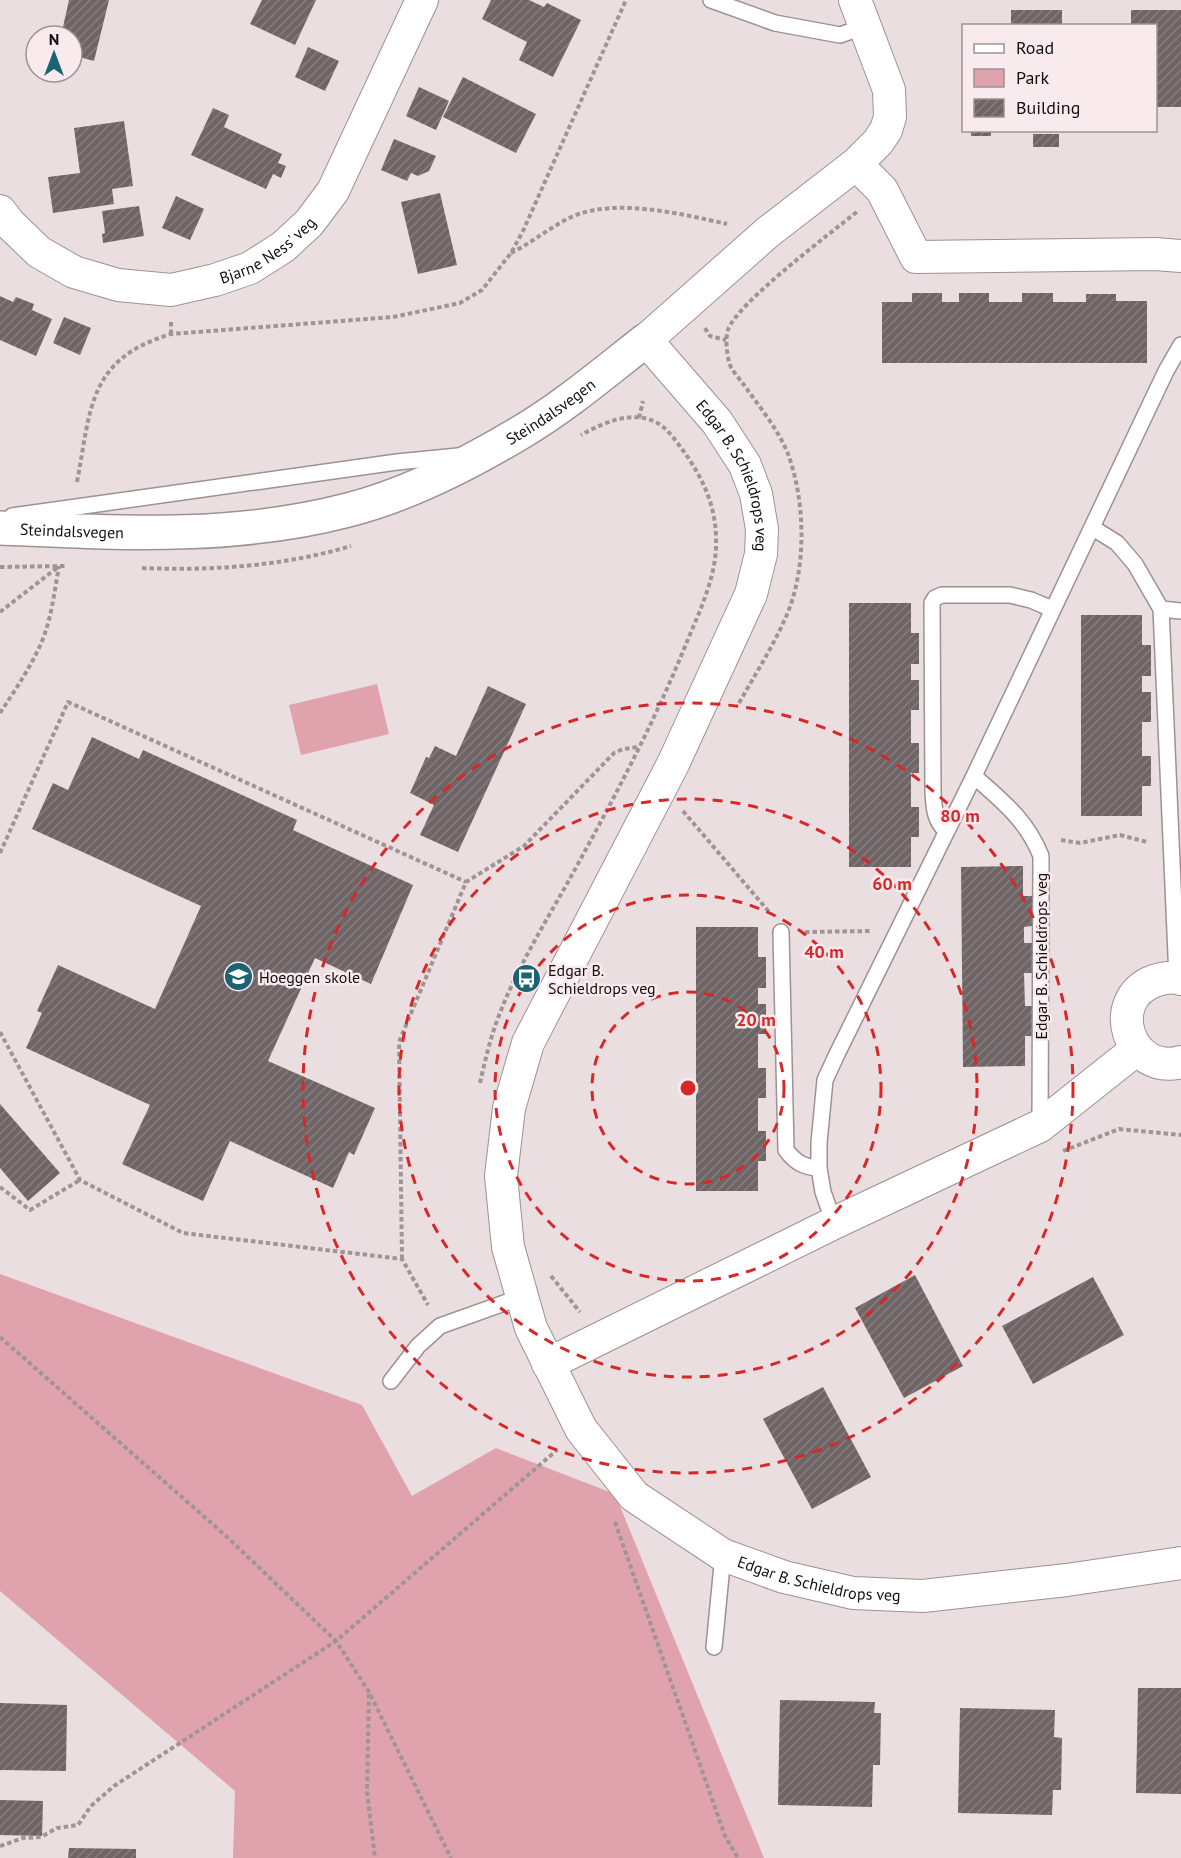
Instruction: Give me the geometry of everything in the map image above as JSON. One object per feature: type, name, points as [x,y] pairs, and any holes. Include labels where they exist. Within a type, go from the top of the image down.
[{"type":"street","name":"Bjarne Ness' veg","points":[[0,211],[39,252],[74,272],[118,285],[171,290],[215,280],[250,268],[283,247],[309,223],[333,190],[422,0]]},
{"type":"street","name":"Steindalsvegen","points":[[0,528],[169,534],[236,530],[292,522],[350,510],[397,494],[447,473],[519,434],[570,399],[646,340],[768,232],[856,164],[878,142],[890,117],[889,90],[860,13]]},
{"type":"street","points":[[856,164],[882,190],[916,257],[1155,254],[1181,256]]},
{"type":"street","name":"Edgar B. Schieldrops veg","points":[[646,340],[717,422],[745,465],[756,494],[762,529],[761,554],[751,594],[673,764],[528,1043],[509,1108],[501,1176],[508,1247],[531,1328],[581,1429],[634,1497],[723,1555],[784,1577],[853,1593],[923,1596],[1067,1580],[1181,1563]]},
{"type":"street","points":[[1179,979],[1162,978],[1148,983],[1136,993],[1129,1006],[1126,1021],[1129,1036],[1137,1049],[1148,1059],[1162,1063],[1181,1062]]},
{"type":"street","points":[[548,1364],[834,1223],[1040,1126],[1137,1049]]},
{"type":"lane","points":[[711,0],[775,23],[840,35],[860,13]]},
{"type":"lane","points":[[834,1223],[823,1192],[819,1168],[825,1080],[974,776],[1166,371],[1181,345]]},
{"type":"lane","points":[[0,518],[397,462],[482,454]]},
{"type":"lane","points":[[1093,528],[1117,543],[1129,557],[1161,609],[1170,854],[1179,979]]},
{"type":"lane","points":[[946,831],[939,825],[934,813],[932,603],[934,598],[942,595],[1010,595],[1031,600],[1052,609]]},
{"type":"lane","points":[[1161,609],[1181,611]]},
{"type":"lane","name":"Edgar B. Schieldrops veg","points":[[974,776],[1018,816],[1033,837],[1041,856],[1040,1126]]},
{"type":"lane","points":[[781,932],[786,1150],[794,1160],[806,1167],[819,1168]]},
{"type":"lane","points":[[391,1381],[418,1346],[440,1326],[521,1297]]},
{"type":"lane","points":[[714,1647],[723,1555]]},
{"type":"path","points":[[76,487],[88,413],[97,387],[129,351],[150,340],[171,334],[393,317],[460,303],[482,290],[511,253],[523,231],[626,0]]},
{"type":"path","points":[[511,253],[568,218],[603,208],[653,210],[735,225]]},
{"type":"path","points":[[710,336],[726,340]]},
{"type":"path","points":[[639,418],[643,401]]},
{"type":"path","points":[[478,1092],[487,1053],[499,1017],[518,973],[611,804],[664,698],[704,601],[715,558],[716,537],[713,508],[707,489],[699,473],[668,431],[653,422],[622,417],[604,422],[579,436]]},
{"type":"path","points":[[140,568],[185,570],[235,567],[326,553],[358,544]]},
{"type":"path","points":[[0,713],[26,673],[48,624],[59,560]]},
{"type":"path","points":[[0,567],[69,566]]},
{"type":"path","points":[[0,612],[58,567]]},
{"type":"path","points":[[0,853],[68,702],[466,882]]},
{"type":"path","points":[[440,1326],[402,1259],[399,1042],[466,882],[524,846],[614,753],[639,747]]},
{"type":"path","points":[[681,809],[757,895],[774,917],[781,932],[897,930]]},
{"type":"path","points":[[1033,837],[1080,843],[1120,835],[1141,840],[1170,854]]},
{"type":"path","points":[[0,1032],[80,1180],[183,1233],[402,1259]]},
{"type":"path","points":[[0,1187],[30,1210],[80,1180]]},
{"type":"path","points":[[548,1271],[557,1286],[578,1308]]},
{"type":"path","points":[[0,1337],[226,1536],[336,1641],[369,1692],[451,1858]]},
{"type":"path","points":[[0,1846],[23,1838],[41,1837],[57,1828],[78,1825],[91,1806],[114,1786],[336,1641],[581,1429]]},
{"type":"path","points":[[634,1497],[614,1523],[725,1836],[738,1858]]},
{"type":"path","points":[[369,1692],[367,1792],[375,1858]]},
{"type":"green space","points":[[377,684],[389,734],[301,755],[289,705]]},
{"type":"green space","points":[[0,1274],[362,1405],[412,1496],[496,1448],[615,1494],[764,1858],[233,1858],[235,1791],[0,1591]]},
{"type":"building","points":[[69,0],[109,0],[94,61],[84,58],[84,24],[64,24]]},
{"type":"building","points":[[262,0],[316,0],[295,45],[250,24]]},
{"type":"building","points":[[491,0],[529,0],[544,7],[547,3],[581,20],[553,77],[519,60],[527,42],[482,19]]},
{"type":"building","points":[[1011,10],[1062,10],[1062,24],[1011,24]]},
{"type":"building","points":[[1131,10],[1181,10],[1181,107],[1157,107],[1157,24],[1131,24]]},
{"type":"building","points":[[308,47],[339,61],[325,91],[295,77]]},
{"type":"building","points":[[463,77],[536,114],[516,153],[443,117]]},
{"type":"building","points":[[419,87],[449,101],[436,130],[406,116]]},
{"type":"building","points":[[213,108],[229,115],[224,127],[282,154],[278,163],[286,166],[281,178],[273,174],[266,189],[191,155]]},
{"type":"building","points":[[124,121],[133,186],[112,189],[114,204],[53,213],[48,177],[80,173],[74,128]]},
{"type":"building","points":[[971,132],[991,132],[991,136],[971,136]]},
{"type":"building","points":[[1033,134],[1059,134],[1059,147],[1033,147]]},
{"type":"building","points":[[394,139],[436,156],[429,171],[418,176],[411,173],[407,181],[381,170]]},
{"type":"building","points":[[440,193],[457,265],[418,274],[401,202]]},
{"type":"building","points":[[176,196],[204,209],[190,240],[162,228]]},
{"type":"building","points":[[139,206],[144,236],[103,243],[102,234],[105,233],[102,211]]},
{"type":"building","points":[[912,293],[942,293],[942,302],[959,302],[959,293],[989,293],[989,302],[1022,302],[1022,293],[1053,293],[1053,302],[1086,302],[1086,294],[1116,294],[1116,301],[1147,301],[1147,363],[882,363],[882,302],[912,302]]},
{"type":"building","points":[[0,296],[13,302],[16,297],[34,304],[32,310],[52,319],[36,356],[0,340]]},
{"type":"building","points":[[64,317],[91,328],[80,355],[53,343]]},
{"type":"building","points":[[849,603],[911,603],[911,633],[919,633],[919,664],[911,664],[911,680],[919,680],[919,710],[911,710],[911,743],[919,743],[919,773],[911,773],[911,807],[919,807],[919,837],[911,837],[911,867],[849,867]]},
{"type":"building","points":[[1081,615],[1142,615],[1142,645],[1151,645],[1151,676],[1142,676],[1142,692],[1151,692],[1151,722],[1142,722],[1142,756],[1151,756],[1151,786],[1142,786],[1142,816],[1081,816]]},
{"type":"building","points":[[488,686],[526,704],[458,852],[420,835],[434,805],[410,793],[426,757],[429,758],[435,746],[456,756]]},
{"type":"building","points":[[92,737],[139,759],[143,750],[297,820],[293,830],[413,885],[371,984],[315,958],[268,1061],[375,1108],[354,1155],[349,1152],[333,1188],[230,1141],[203,1201],[122,1164],[150,1105],[26,1048],[42,1013],[37,1011],[58,965],[155,1009],[201,906],[32,829],[53,783],[68,790]]},
{"type":"building","points":[[1023,866],[1023,896],[1032,896],[1032,926],[1024,927],[1024,943],[1032,943],[1033,973],[1024,973],[1025,1006],[1032,1006],[1033,1036],[1025,1036],[1025,1066],[963,1067],[961,867]]},
{"type":"building","points":[[696,927],[758,927],[758,957],[766,957],[766,988],[758,988],[758,1004],[766,1004],[766,1034],[758,1034],[758,1068],[766,1068],[766,1098],[758,1098],[758,1131],[766,1131],[766,1161],[758,1161],[758,1191],[696,1191]]},
{"type":"building","points":[[0,1104],[60,1173],[28,1201],[0,1168]]},
{"type":"building","points":[[915,1275],[963,1366],[904,1398],[855,1308]]},
{"type":"building","points":[[1093,1277],[1124,1335],[1033,1384],[1002,1326]]},
{"type":"building","points":[[823,1387],[871,1477],[812,1509],[763,1419]]},
{"type":"building","points":[[1138,1688],[1181,1688],[1181,1794],[1136,1793]]},
{"type":"building","points":[[780,1700],[875,1702],[874,1713],[881,1713],[880,1765],[873,1765],[872,1807],[778,1805]]},
{"type":"building","points":[[0,1703],[67,1705],[66,1771],[0,1770]]},
{"type":"building","points":[[960,1708],[1055,1710],[1054,1737],[1062,1738],[1061,1790],[1053,1790],[1052,1815],[958,1813]]},
{"type":"building","points":[[0,1800],[43,1801],[42,1836],[0,1835]]},
{"type":"building","points":[[69,1848],[136,1849],[136,1858],[68,1858]]},
{"type":"place","name":"Hoeggen skole","points":[[238,977]]},
{"type":"place","name":"Edgar B. Schieldrops veg","points":[[527,979]]}]
